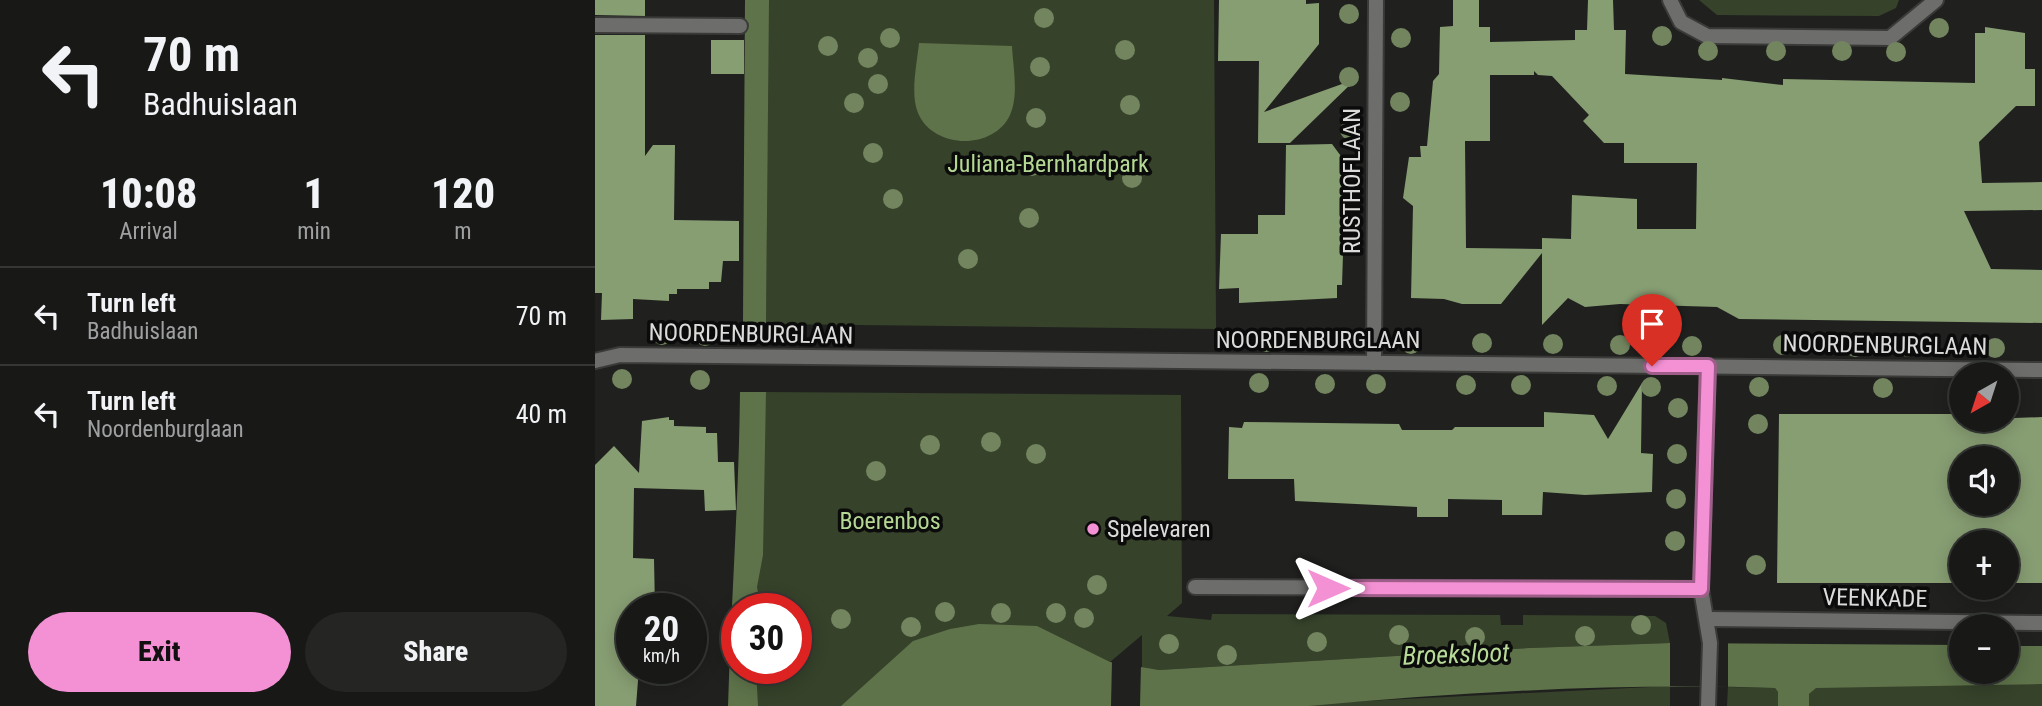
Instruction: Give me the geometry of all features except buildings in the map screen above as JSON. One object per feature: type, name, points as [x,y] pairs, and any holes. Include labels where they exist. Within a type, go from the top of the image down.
[{"type":"street","name":"RUSTHOFLAAN","points":[[1374,363],[1376,0]]},
{"type":"street","points":[[1670,0],[1681,22],[1707,36],[1890,38],[1935,0]]},
{"type":"street","points":[[595,25],[740,26]]},
{"type":"street","name":"NOORDENBURGLAAN","points":[[595,361],[620,355],[2042,370]]},
{"type":"street","points":[[1708,366],[1701,589],[1710,643],[1708,706]]},
{"type":"street","points":[[1195,587],[1701,589]]},
{"type":"street","name":"VEENKADE","points":[[1708,619],[2042,623]]},
{"type":"green space","name":"Juliana-Bernhardpark","points":[[768,0],[1214,0],[1216,329],[766,324]]},
{"type":"green space","points":[[1699,0],[1899,0],[1896,8],[1879,16],[1717,15]]},
{"type":"green space","name":"Boerenbos","points":[[766,392],[1181,395],[1182,603],[1167,616],[1211,620],[1212,614],[1500,615],[1501,625],[1523,625],[1523,615],[1655,616],[1666,623],[1670,643],[1530,648],[1159,670],[1142,669],[1142,635],[1110,662],[852,706],[750,706],[750,684],[812,684],[812,593],[753,593]]},
{"type":"green space","points":[[1949,683],[2042,684],[2042,706],[1809,706],[1809,694],[1816,687]]},
{"type":"green space","points":[[1670,686],[1670,706],[1265,706]]},
{"type":"green space","points":[[1728,687],[1775,688],[1778,692],[1778,706],[1727,706]]},
{"type":"water","points":[[745,0],[769,0],[766,324],[743,323]]},
{"type":"water","points":[[919,43],[1012,46],[1014,99],[1010,115],[1002,127],[991,135],[963,141],[936,134],[926,125],[918,113],[915,97]]},
{"type":"water","points":[[740,392],[766,392],[763,555],[758,593],[733,593]]},
{"type":"water","name":"Broeksloot","points":[[979,624],[1037,626],[1110,662],[1159,670],[1530,648],[1670,643],[1949,645],[1949,684],[2019,684],[2019,646],[2042,646],[2042,684],[1816,688],[1809,694],[1809,706],[1778,706],[1778,692],[1775,688],[1658,687],[1483,693],[1309,706],[841,706],[913,641],[950,629]]},
{"type":"water","points":[[729,684],[757,684],[758,706],[728,706]]},
{"type":"pier","points":[[1670,643],[1728,643],[1728,687],[1670,686]]},
{"type":"pier","points":[[1112,660],[1141,665],[1140,706],[1111,706]]},
{"type":"place","name":"Spelevaren","points":[[1093,529]]},
{"type":"route","points":[[1328,588],[1701,589],[1708,366],[1652,366]]}]
